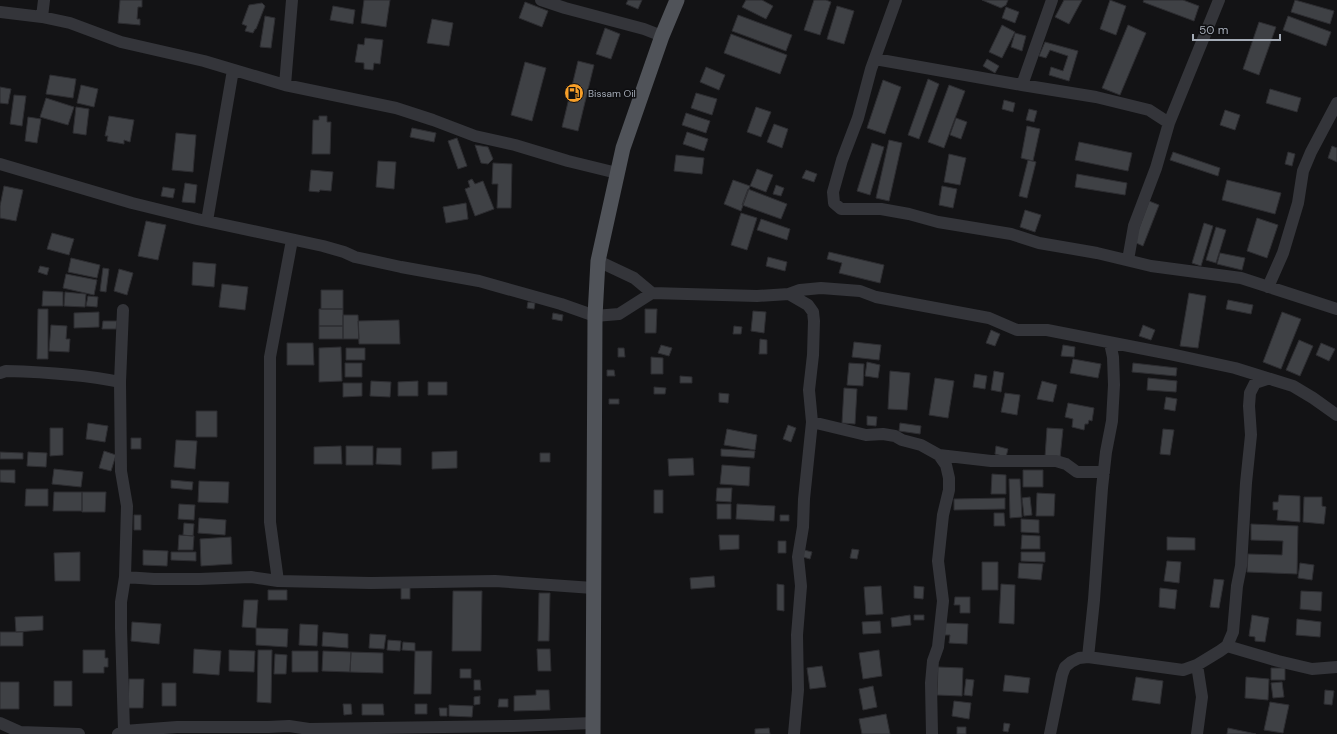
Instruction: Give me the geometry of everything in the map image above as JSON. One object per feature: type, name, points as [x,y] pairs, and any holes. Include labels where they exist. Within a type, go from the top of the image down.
[{"type":"main road","points":[[593,728],[595,316],[598,261],[623,148],[662,36],[677,0]]},
{"type":"street","points":[[42,17],[44,0]]},
{"type":"street","points":[[285,85],[292,0]]},
{"type":"street","points":[[896,0],[875,59],[858,118],[842,160],[833,192],[834,203],[841,209],[881,209],[909,214],[938,222],[1011,234],[1039,243],[1098,253],[1151,266],[1241,278],[1337,309]]},
{"type":"street","points":[[1022,85],[1052,0]]},
{"type":"street","points":[[1128,260],[1134,226],[1156,168],[1169,123],[1219,0]]},
{"type":"street","points":[[545,1],[565,8],[644,29],[662,36]]},
{"type":"street","points":[[0,12],[42,17],[70,23],[121,42],[204,61],[285,85],[396,108],[475,136],[516,145],[568,161],[617,173]]},
{"type":"street","points":[[875,59],[1096,97],[1149,110],[1169,123]]},
{"type":"street","points":[[207,221],[233,70]]},
{"type":"street","points":[[1268,286],[1283,253],[1298,203],[1303,171],[1311,152],[1337,103]]},
{"type":"street","points":[[0,164],[132,203],[323,246],[355,257],[479,281],[561,304],[595,316],[619,314],[652,293],[757,296],[790,294],[800,290],[821,288],[860,291],[876,297],[990,318],[1017,330],[1047,330],[1235,368],[1293,386],[1337,415]]},
{"type":"street","points":[[278,581],[270,522],[270,356],[292,240]]},
{"type":"street","points":[[598,261],[634,278],[652,293]]},
{"type":"street","points":[[790,294],[808,306],[813,312],[814,321],[813,355],[809,390],[812,422],[804,499],[803,527],[798,558],[801,586],[797,635],[798,690],[794,734]]},
{"type":"street","points":[[123,310],[120,382],[121,471],[126,506],[125,577],[121,602],[120,628],[121,732],[177,727],[289,726],[309,729],[505,726],[593,728]]},
{"type":"street","points":[[1088,657],[1106,452],[1112,421],[1114,385],[1113,357],[1110,343]]},
{"type":"street","points":[[0,373],[6,371],[51,373],[98,377],[120,382]]},
{"type":"street","points":[[1050,734],[1065,667],[1079,658],[1088,657],[1183,670],[1210,658],[1227,646],[1233,632],[1240,566],[1251,435],[1249,406],[1250,393],[1255,384],[1267,378]]},
{"type":"street","points":[[812,422],[866,435],[883,434],[895,436],[902,440],[921,445],[939,455],[991,460],[1056,461],[1066,464],[1077,472],[1104,472]]},
{"type":"street","points":[[932,734],[930,683],[933,661],[938,647],[942,601],[938,561],[943,515],[949,490],[949,478],[946,465],[939,455]]},
{"type":"street","points":[[125,577],[191,579],[252,577],[278,581],[371,583],[495,581],[593,588]]},
{"type":"street","points":[[1227,646],[1312,669],[1337,667]]},
{"type":"street","points":[[1197,665],[1202,697],[1197,734]]},
{"type":"street","points":[[0,723],[20,732],[79,734]]},
{"type":"building","points":[[120,0],[142,0],[142,7],[138,7],[137,19],[140,19],[140,25],[118,23]]},
{"type":"building","points":[[364,0],[390,0],[386,27],[361,23]]},
{"type":"building","points":[[628,0],[642,0],[638,9],[626,4]]},
{"type":"building","points":[[746,0],[762,0],[773,6],[766,19],[742,7]]},
{"type":"building","points":[[814,0],[826,0],[831,2],[820,35],[804,30]]},
{"type":"building","points":[[982,0],[1008,0],[1006,5],[1001,8]]},
{"type":"building","points":[[1064,0],[1082,0],[1069,24],[1055,17]]},
{"type":"building","points":[[1110,0],[1126,6],[1116,35],[1100,29]]},
{"type":"building","points":[[1144,0],[1183,0],[1199,6],[1194,21],[1143,2]]},
{"type":"building","points":[[1295,0],[1334,11],[1330,24],[1291,12]]},
{"type":"building","points":[[525,2],[548,11],[542,27],[519,18]]},
{"type":"building","points":[[262,3],[265,6],[256,29],[253,33],[245,31],[247,26],[242,24],[249,5]]},
{"type":"building","points":[[333,6],[355,10],[353,24],[330,20]]},
{"type":"building","points":[[837,6],[854,11],[844,44],[827,39]]},
{"type":"building","points":[[1006,7],[1019,12],[1015,23],[1002,18]]},
{"type":"building","points":[[738,15],[792,35],[786,51],[732,31]]},
{"type":"building","points":[[265,16],[275,18],[271,48],[260,47]]},
{"type":"building","points":[[1288,16],[1331,32],[1326,46],[1283,30]]},
{"type":"building","points":[[432,19],[453,23],[449,46],[427,43]]},
{"type":"building","points":[[1259,22],[1276,27],[1259,75],[1243,69]]},
{"type":"building","points":[[1002,25],[1015,32],[1002,58],[989,52]]},
{"type":"building","points":[[1128,25],[1146,33],[1120,95],[1102,88]]},
{"type":"building","points":[[605,28],[620,34],[611,59],[596,54]]},
{"type":"building","points":[[1015,33],[1026,36],[1022,51],[1011,47]]},
{"type":"building","points":[[731,34],[787,55],[780,74],[724,53]]},
{"type":"building","points":[[365,38],[383,40],[380,64],[374,63],[373,70],[364,69],[364,63],[355,62],[358,44],[364,45]]},
{"type":"building","points":[[1045,42],[1078,51],[1069,81],[1049,75],[1051,67],[1063,71],[1068,56],[1050,50],[1046,58],[1039,56]]},
{"type":"building","points":[[987,59],[999,66],[995,73],[983,66]]},
{"type":"building","points":[[578,61],[594,65],[578,131],[562,127]]},
{"type":"building","points":[[525,62],[546,68],[532,121],[511,115]]},
{"type":"building","points":[[706,67],[725,75],[719,90],[700,82]]},
{"type":"building","points":[[50,75],[76,79],[73,98],[46,94]]},
{"type":"building","points":[[928,79],[939,84],[919,139],[908,135]]},
{"type":"building","points":[[883,80],[901,87],[885,134],[867,128]]},
{"type":"building","points":[[81,85],[98,89],[94,107],[77,103]]},
{"type":"building","points":[[949,85],[965,91],[944,148],[928,142]]},
{"type":"building","points":[[0,87],[11,89],[8,104],[0,103]]},
{"type":"building","points":[[1270,89],[1301,98],[1297,112],[1266,103]]},
{"type":"building","points":[[696,93],[717,99],[712,115],[691,108]]},
{"type":"building","points":[[14,95],[26,96],[22,126],[10,124]]},
{"type":"building","points":[[46,98],[74,107],[68,125],[40,117]]},
{"type":"building","points":[[1004,100],[1015,103],[1013,112],[1002,109]]},
{"type":"building","points":[[76,107],[89,109],[86,135],[73,133]]},
{"type":"building","points":[[756,107],[771,112],[761,137],[747,132]]},
{"type":"building","points":[[1029,109],[1037,111],[1034,122],[1026,120]]},
{"type":"building","points":[[1225,110],[1240,115],[1235,130],[1220,125]]},
{"type":"building","points":[[686,113],[710,121],[706,133],[682,125]]},
{"type":"building","points":[[109,116],[134,120],[130,142],[124,140],[124,144],[107,141],[108,136],[105,136]]},
{"type":"building","points":[[319,116],[327,116],[327,122],[331,122],[330,154],[312,154],[313,120],[319,120]]},
{"type":"building","points":[[28,117],[41,119],[37,143],[25,141]]},
{"type":"building","points":[[956,118],[967,122],[961,139],[950,135]]},
{"type":"building","points":[[774,124],[788,129],[782,148],[767,142]]},
{"type":"building","points":[[1027,126],[1040,129],[1033,161],[1021,158]]},
{"type":"building","points":[[412,128],[436,133],[434,142],[410,137]]},
{"type":"building","points":[[687,132],[708,139],[704,151],[683,144]]},
{"type":"building","points":[[176,133],[196,135],[193,172],[172,170]]},
{"type":"building","points":[[457,138],[467,166],[458,169],[448,141]]},
{"type":"building","points":[[889,140],[902,143],[889,201],[876,198]]},
{"type":"building","points":[[1079,142],[1132,153],[1128,171],[1075,160]]},
{"type":"building","points":[[872,143],[884,147],[870,195],[857,191]]},
{"type":"building","points":[[475,145],[488,147],[493,159],[488,164],[481,163]]},
{"type":"building","points":[[1332,146],[1337,148],[1337,162],[1328,158]]},
{"type":"building","points":[[1173,152],[1220,168],[1218,176],[1170,160]]},
{"type":"building","points":[[1288,152],[1295,154],[1292,166],[1285,164]]},
{"type":"building","points":[[949,154],[966,158],[960,185],[944,182]]},
{"type":"building","points":[[676,155],[704,158],[702,174],[674,171]]},
{"type":"building","points":[[1028,160],[1036,162],[1027,198],[1019,196]]},
{"type":"building","points":[[378,161],[396,162],[394,189],[376,187]]},
{"type":"building","points":[[493,163],[512,164],[511,208],[497,208],[498,184],[492,184]]},
{"type":"building","points":[[757,169],[773,175],[766,192],[750,186]]},
{"type":"building","points":[[311,170],[333,172],[331,191],[309,191]]},
{"type":"building","points":[[806,170],[817,174],[814,182],[802,178]]},
{"type":"building","points":[[1077,174],[1127,183],[1125,195],[1075,187]]},
{"type":"building","points":[[472,179],[475,184],[483,181],[494,209],[475,216],[465,189],[470,187],[468,181]]},
{"type":"building","points":[[733,180],[750,186],[741,211],[724,204]]},
{"type":"building","points":[[1227,180],[1281,193],[1275,214],[1222,200]]},
{"type":"building","points":[[185,183],[197,185],[195,203],[182,202]]},
{"type":"building","points":[[776,185],[784,188],[781,196],[773,194]]},
{"type":"building","points":[[4,186],[23,190],[16,221],[0,218],[0,206]]},
{"type":"building","points":[[942,186],[957,189],[953,208],[939,205]]},
{"type":"building","points":[[163,187],[175,189],[173,198],[161,196]]},
{"type":"building","points":[[748,189],[787,204],[781,219],[742,205]]},
{"type":"building","points":[[1149,201],[1159,205],[1143,246],[1134,242]]},
{"type":"building","points":[[466,203],[468,219],[446,223],[443,207]]},
{"type":"building","points":[[1025,210],[1041,215],[1035,232],[1020,227]]},
{"type":"building","points":[[741,213],[757,218],[747,250],[731,245]]},
{"type":"building","points":[[1257,218],[1278,225],[1267,258],[1247,251]]},
{"type":"building","points":[[761,219],[790,229],[787,240],[757,230]]},
{"type":"building","points":[[146,221],[166,225],[158,260],[138,256]]},
{"type":"building","points":[[1204,223],[1213,226],[1201,266],[1192,263]]},
{"type":"building","points":[[1216,227],[1226,230],[1216,263],[1206,260]]},
{"type":"building","points":[[52,233],[74,239],[69,255],[47,249]]},
{"type":"building","points":[[829,252],[884,265],[880,283],[839,273],[842,263],[827,259]]},
{"type":"building","points":[[1220,253],[1245,258],[1242,270],[1217,264]]},
{"type":"building","points":[[768,257],[787,262],[785,271],[766,266]]},
{"type":"building","points":[[71,258],[100,265],[97,278],[68,272]]},
{"type":"building","points":[[193,262],[216,264],[214,287],[192,285]]},
{"type":"building","points":[[40,266],[49,268],[47,275],[38,272]]},
{"type":"building","points":[[103,268],[109,269],[106,292],[100,291]]},
{"type":"building","points":[[119,269],[133,273],[127,295],[114,291]]},
{"type":"building","points":[[66,274],[97,280],[94,295],[63,288]]},
{"type":"building","points":[[222,284],[248,287],[245,310],[219,307]]},
{"type":"building","points":[[321,290],[343,290],[343,309],[321,309]]},
{"type":"building","points":[[43,291],[63,292],[63,306],[42,306]]},
{"type":"building","points":[[65,292],[86,294],[85,307],[64,306]]},
{"type":"building","points":[[1189,293],[1206,296],[1198,348],[1180,346]]},
{"type":"building","points":[[88,296],[98,297],[97,307],[86,306]]},
{"type":"building","points":[[1228,300],[1253,305],[1251,314],[1226,309]]},
{"type":"building","points":[[528,302],[535,303],[534,309],[527,308]]},
{"type":"building","points":[[38,309],[48,309],[48,359],[37,359]]},
{"type":"building","points":[[319,309],[343,309],[343,326],[319,326]]},
{"type":"building","points":[[645,309],[657,309],[656,333],[645,333]]},
{"type":"building","points":[[753,311],[766,312],[764,333],[751,331]]},
{"type":"building","points":[[99,312],[99,327],[74,328],[74,313]]},
{"type":"building","points":[[1282,312],[1301,319],[1281,369],[1263,362]]},
{"type":"building","points":[[553,313],[563,315],[562,321],[552,319]]},
{"type":"building","points":[[343,315],[358,315],[359,339],[343,339]]},
{"type":"building","points":[[399,320],[400,344],[359,344],[358,321]]},
{"type":"building","points":[[103,321],[117,321],[116,329],[102,329]]},
{"type":"building","points":[[51,325],[67,326],[66,339],[70,339],[69,352],[49,351]]},
{"type":"building","points":[[1143,325],[1155,330],[1151,340],[1139,336]]},
{"type":"building","points":[[319,326],[343,326],[343,339],[319,339]]},
{"type":"building","points":[[734,326],[742,327],[741,334],[733,334]]},
{"type":"building","points":[[991,330],[1000,334],[995,346],[986,343]]},
{"type":"building","points":[[760,339],[767,340],[767,354],[759,354]]},
{"type":"building","points":[[1299,340],[1313,346],[1300,376],[1286,370]]},
{"type":"building","points":[[854,342],[881,345],[879,360],[852,357]]},
{"type":"building","points":[[287,343],[313,343],[314,365],[287,365]]},
{"type":"building","points":[[1321,343],[1335,349],[1329,361],[1316,355]]},
{"type":"building","points":[[661,345],[672,348],[669,356],[658,353]]},
{"type":"building","points":[[1063,345],[1075,347],[1074,357],[1061,356]]},
{"type":"building","points":[[341,347],[342,381],[319,382],[319,348]]},
{"type":"building","points":[[346,348],[365,348],[365,360],[346,360]]},
{"type":"building","points":[[618,348],[624,348],[625,357],[618,357]]},
{"type":"building","points":[[651,357],[663,358],[663,374],[651,374]]},
{"type":"building","points":[[1073,359],[1101,364],[1098,378],[1070,373]]},
{"type":"building","points":[[867,362],[880,365],[878,378],[865,376]]},
{"type":"building","points":[[345,363],[362,363],[362,377],[345,377]]},
{"type":"building","points":[[849,363],[864,364],[863,386],[847,385]]},
{"type":"building","points":[[1133,363],[1177,368],[1176,376],[1132,372]]},
{"type":"building","points":[[607,370],[614,370],[615,376],[607,376]]},
{"type":"building","points":[[890,371],[910,373],[907,410],[888,409]]},
{"type":"building","points":[[994,371],[1004,373],[1001,392],[991,390]]},
{"type":"building","points":[[975,374],[987,376],[985,389],[973,387]]},
{"type":"building","points":[[680,376],[692,377],[692,383],[680,383]]},
{"type":"building","points":[[935,378],[954,381],[948,418],[929,415]]},
{"type":"building","points":[[1148,378],[1177,381],[1176,392],[1147,390]]},
{"type":"building","points":[[371,381],[391,382],[390,397],[370,396]]},
{"type":"building","points":[[418,381],[418,396],[398,396],[398,382]]},
{"type":"building","points":[[1042,381],[1057,385],[1053,402],[1037,399]]},
{"type":"building","points":[[428,382],[447,382],[447,395],[428,395]]},
{"type":"building","points":[[343,383],[362,383],[362,396],[343,397]]},
{"type":"building","points":[[654,387],[666,388],[665,394],[654,394]]},
{"type":"building","points":[[844,388],[857,389],[855,424],[842,423]]},
{"type":"building","points":[[719,393],[729,394],[728,403],[719,402]]},
{"type":"building","points":[[1005,393],[1020,395],[1017,415],[1001,412]]},
{"type":"building","points":[[1166,397],[1177,399],[1175,411],[1164,409]]},
{"type":"building","points":[[609,399],[619,399],[619,404],[609,404]]},
{"type":"building","points":[[1068,403],[1094,408],[1092,421],[1089,420],[1088,424],[1085,424],[1084,430],[1072,427],[1073,419],[1065,417]]},
{"type":"building","points":[[196,411],[217,411],[217,437],[196,437]]},
{"type":"building","points":[[867,416],[877,417],[876,426],[867,425]]},
{"type":"building","points":[[88,423],[108,426],[105,442],[86,439]]},
{"type":"building","points":[[900,423],[921,426],[920,434],[899,431]]},
{"type":"building","points":[[788,425],[796,428],[791,442],[783,439]]},
{"type":"building","points":[[50,428],[63,428],[63,455],[50,456]]},
{"type":"building","points":[[1047,428],[1063,429],[1060,458],[1045,457]]},
{"type":"building","points":[[727,429],[757,435],[755,450],[724,445]]},
{"type":"building","points":[[1163,429],[1174,430],[1170,455],[1160,454]]},
{"type":"building","points":[[131,438],[141,438],[141,449],[131,449]]},
{"type":"building","points":[[176,440],[197,441],[195,469],[174,467]]},
{"type":"building","points":[[341,446],[342,464],[314,464],[314,447]]},
{"type":"building","points":[[346,446],[373,446],[373,465],[346,465]]},
{"type":"building","points":[[996,446],[1008,449],[1006,457],[995,454]]},
{"type":"building","points":[[377,448],[401,448],[401,465],[376,464]]},
{"type":"building","points":[[721,449],[755,451],[754,458],[721,456]]},
{"type":"building","points":[[104,451],[116,455],[111,471],[99,468]]},
{"type":"building","points":[[457,451],[457,468],[432,469],[432,452]]},
{"type":"building","points":[[0,452],[23,453],[23,459],[0,459]]},
{"type":"building","points":[[28,452],[47,453],[46,467],[27,466]]},
{"type":"building","points":[[540,453],[550,453],[550,462],[540,462]]},
{"type":"building","points":[[693,458],[694,475],[669,476],[668,459]]},
{"type":"building","points":[[722,465],[750,467],[749,486],[720,484]]},
{"type":"building","points":[[54,469],[83,472],[81,487],[52,484]]},
{"type":"building","points":[[0,470],[15,470],[15,483],[0,482]]},
{"type":"building","points":[[1023,470],[1043,470],[1043,487],[1023,487]]},
{"type":"building","points":[[992,474],[1006,475],[1006,494],[991,494]]},
{"type":"building","points":[[1009,479],[1020,479],[1022,517],[1010,518]]},
{"type":"building","points":[[171,480],[193,482],[192,490],[171,488]]},
{"type":"building","points":[[199,481],[229,482],[228,503],[198,502]]},
{"type":"building","points":[[717,488],[732,488],[731,502],[716,501]]},
{"type":"building","points":[[26,489],[48,489],[48,506],[25,506]]},
{"type":"building","points":[[654,490],[663,490],[663,513],[654,513]]},
{"type":"building","points":[[54,492],[82,492],[82,511],[53,511]]},
{"type":"building","points":[[82,492],[106,492],[105,512],[82,512]]},
{"type":"building","points":[[1037,493],[1055,494],[1054,516],[1036,516]]},
{"type":"building","points":[[1279,495],[1300,496],[1300,522],[1277,520],[1278,510],[1273,510],[1273,502],[1278,502]]},
{"type":"building","points":[[1030,497],[1032,515],[1024,516],[1022,498]]},
{"type":"building","points":[[1304,497],[1322,497],[1322,506],[1326,507],[1324,524],[1303,522]]},
{"type":"building","points":[[1005,498],[1005,509],[954,510],[954,499]]},
{"type":"building","points":[[179,504],[195,505],[194,520],[178,519]]},
{"type":"building","points":[[717,504],[731,504],[731,519],[717,519]]},
{"type":"building","points":[[737,504],[775,506],[774,521],[736,519]]},
{"type":"building","points":[[994,513],[1004,513],[1005,526],[994,526]]},
{"type":"building","points":[[134,515],[141,515],[141,530],[134,530]]},
{"type":"building","points":[[780,515],[789,515],[789,521],[780,521]]},
{"type":"building","points":[[199,518],[226,520],[225,535],[198,533]]},
{"type":"building","points":[[1021,519],[1039,520],[1039,533],[1021,532]]},
{"type":"building","points":[[184,523],[194,524],[193,536],[183,535]]},
{"type":"building","points":[[1251,524],[1298,526],[1297,574],[1247,572],[1248,554],[1282,555],[1283,541],[1251,540]]},
{"type":"building","points":[[179,535],[194,536],[193,550],[178,550]]},
{"type":"building","points":[[719,535],[739,535],[739,549],[720,550]]},
{"type":"building","points":[[1022,535],[1040,536],[1040,549],[1021,549]]},
{"type":"building","points":[[231,537],[232,564],[201,566],[200,539]]},
{"type":"building","points":[[1167,537],[1195,538],[1195,550],[1167,550]]},
{"type":"building","points":[[778,541],[786,541],[786,553],[778,553]]},
{"type":"building","points":[[852,549],[859,550],[857,559],[850,558]]},
{"type":"building","points":[[143,550],[168,551],[167,566],[143,565]]},
{"type":"building","points":[[804,550],[812,552],[810,559],[803,557]]},
{"type":"building","points":[[80,552],[80,581],[55,581],[54,553]]},
{"type":"building","points":[[171,552],[196,552],[196,561],[171,560]]},
{"type":"building","points":[[1021,552],[1045,552],[1045,562],[1021,561]]},
{"type":"building","points":[[1167,561],[1181,562],[1179,583],[1164,581]]},
{"type":"building","points":[[982,562],[998,562],[998,590],[982,590]]},
{"type":"building","points":[[1019,563],[1043,564],[1041,580],[1018,578]]},
{"type":"building","points":[[1300,563],[1314,565],[1312,580],[1298,578]]},
{"type":"building","points":[[714,576],[715,587],[691,589],[690,578]]},
{"type":"building","points":[[1214,579],[1224,580],[1219,608],[1210,607]]},
{"type":"building","points":[[777,584],[784,585],[784,611],[777,610]]},
{"type":"building","points":[[1001,584],[1015,585],[1014,624],[999,623]]},
{"type":"building","points":[[881,586],[883,614],[866,615],[864,587]]},
{"type":"building","points":[[914,586],[924,587],[923,599],[914,598]]},
{"type":"building","points":[[401,587],[410,587],[410,599],[401,599]]},
{"type":"building","points":[[1160,588],[1177,590],[1175,609],[1159,607]]},
{"type":"building","points":[[268,590],[287,590],[287,600],[268,600]]},
{"type":"building","points":[[453,591],[482,591],[481,651],[452,651]]},
{"type":"building","points":[[1301,591],[1322,592],[1321,611],[1300,609]]},
{"type":"building","points":[[539,593],[550,593],[549,641],[538,641]]},
{"type":"building","points":[[955,597],[970,597],[970,613],[960,613],[960,605],[954,605]]},
{"type":"building","points":[[244,600],[258,600],[256,628],[242,627]]},
{"type":"building","points":[[910,615],[911,625],[892,627],[891,618]]},
{"type":"building","points":[[914,615],[924,615],[924,620],[914,620]]},
{"type":"building","points":[[1252,615],[1269,618],[1265,642],[1255,641],[1255,637],[1249,636]]},
{"type":"building","points":[[43,616],[43,630],[16,632],[15,617]]},
{"type":"building","points":[[1297,619],[1321,622],[1320,637],[1296,635]]},
{"type":"building","points":[[880,621],[881,633],[863,634],[862,622]]},
{"type":"building","points":[[132,622],[161,624],[159,644],[131,641]]},
{"type":"building","points":[[943,623],[968,624],[967,644],[949,643],[950,635],[942,635]]},
{"type":"building","points":[[300,624],[318,625],[317,646],[299,645]]},
{"type":"building","points":[[256,628],[288,629],[287,647],[256,645]]},
{"type":"building","points":[[0,632],[23,632],[23,646],[0,646]]},
{"type":"building","points":[[323,632],[348,634],[348,648],[322,646]]},
{"type":"building","points":[[370,634],[386,635],[384,649],[369,648]]},
{"type":"building","points":[[388,640],[401,641],[400,651],[387,650]]},
{"type":"building","points":[[403,642],[415,643],[415,651],[402,650]]},
{"type":"building","points":[[194,649],[221,651],[219,675],[193,673]]},
{"type":"building","points":[[537,649],[550,649],[551,671],[538,671]]},
{"type":"building","points":[[83,650],[105,650],[105,658],[108,658],[108,667],[104,667],[104,673],[83,673]]},
{"type":"building","points":[[229,650],[255,651],[254,672],[229,671]]},
{"type":"building","points":[[258,650],[272,650],[271,703],[257,702]]},
{"type":"building","points":[[879,650],[882,676],[863,679],[859,653]]},
{"type":"building","points":[[292,651],[318,651],[318,672],[292,672]]},
{"type":"building","points":[[323,651],[351,652],[350,672],[322,671]]},
{"type":"building","points":[[415,651],[432,651],[431,694],[414,694]]},
{"type":"building","points":[[351,652],[383,653],[383,673],[350,672]]},
{"type":"building","points":[[275,654],[287,655],[286,674],[274,674]]},
{"type":"building","points":[[822,666],[826,687],[810,689],[807,668]]},
{"type":"building","points":[[938,667],[963,668],[962,696],[937,695]]},
{"type":"building","points":[[1271,668],[1285,668],[1285,680],[1271,680]]},
{"type":"building","points":[[460,669],[471,669],[471,678],[460,678]]},
{"type":"building","points":[[1005,675],[1030,678],[1028,693],[1003,691]]},
{"type":"building","points":[[1136,677],[1163,681],[1160,704],[1132,700]]},
{"type":"building","points":[[1246,677],[1269,679],[1268,700],[1245,698]]},
{"type":"building","points":[[129,679],[144,679],[143,708],[128,708]]},
{"type":"building","points":[[966,679],[974,680],[972,696],[964,695]]},
{"type":"building","points":[[474,680],[480,680],[481,690],[474,690]]},
{"type":"building","points":[[54,681],[72,681],[72,706],[54,706]]},
{"type":"building","points":[[0,682],[19,682],[19,709],[0,709]]},
{"type":"building","points":[[1282,682],[1284,697],[1273,698],[1271,683]]},
{"type":"building","points":[[162,683],[176,683],[176,706],[162,706]]},
{"type":"building","points":[[873,686],[877,707],[863,710],[859,689]]},
{"type":"building","points":[[536,690],[549,690],[550,710],[514,711],[514,696],[536,695]]},
{"type":"building","points":[[1325,690],[1334,691],[1332,705],[1324,704]]},
{"type":"building","points":[[480,696],[480,704],[474,705],[474,697]]},
{"type":"building","points":[[499,699],[508,699],[508,707],[498,707]]},
{"type":"building","points":[[954,701],[971,703],[969,719],[952,716]]},
{"type":"building","points":[[1270,702],[1289,705],[1283,733],[1264,730]]},
{"type":"building","points":[[343,704],[351,704],[352,714],[344,715]]},
{"type":"building","points":[[362,704],[383,704],[384,715],[362,715]]},
{"type":"building","points":[[415,704],[427,704],[427,714],[415,714]]},
{"type":"building","points":[[449,705],[473,706],[472,717],[449,716]]},
{"type":"building","points":[[439,708],[447,708],[447,716],[440,716]]},
{"type":"building","points":[[886,714],[890,734],[862,734],[859,719]]},
{"type":"building","points":[[1004,723],[1010,724],[1008,732],[1003,731]]},
{"type":"building","points":[[957,727],[966,727],[966,734],[957,734]]},
{"type":"building","points":[[769,728],[770,734],[755,734],[755,729]]},
{"type":"building","points":[[1228,728],[1256,734],[1227,734]]},
{"type":"place","name":"Bissam Oil","points":[[574,93]]}]
